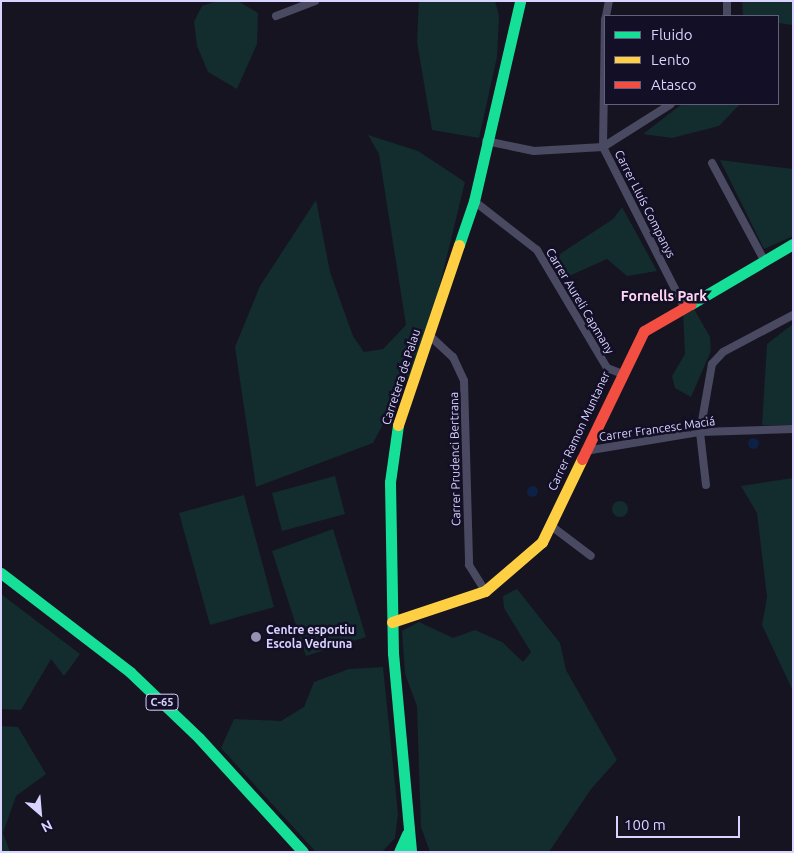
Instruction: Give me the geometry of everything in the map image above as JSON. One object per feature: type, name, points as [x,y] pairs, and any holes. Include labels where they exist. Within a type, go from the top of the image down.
[{"type":"street","points":[[276,16],[315,1]]},
{"type":"street","name":"Carretera de Palau","points":[[412,852],[407,834],[406,763],[392,622],[389,537],[393,454],[397,427],[474,202],[486,141],[520,1]]},
{"type":"street","name":"Carrer Lluís Companys","points":[[607,15],[609,1]]},
{"type":"street","points":[[727,1],[727,15]]},
{"type":"street","name":"Carrer Lluís Companys","points":[[604,104],[603,147],[683,305]]},
{"type":"street","points":[[486,141],[534,151],[603,147],[669,105]]},
{"type":"street","points":[[712,163],[764,260]]},
{"type":"street","name":"Carrer Aureli Capmany","points":[[474,202],[537,250],[607,368],[620,373]]},
{"type":"street","name":"Carrer Ramon Muntaner","points":[[392,622],[485,591],[542,542],[620,373],[644,331],[683,305],[793,244]]},
{"type":"street","points":[[706,485],[700,432],[712,364],[731,347],[793,315]]},
{"type":"street","name":"Carrer Prudenci Bertrana","points":[[429,335],[453,357],[464,381],[469,565],[485,591]]},
{"type":"street","name":"Carrer Francesc Maciá","points":[[585,451],[700,432],[793,429]]},
{"type":"street","points":[[550,525],[591,556]]},
{"type":"street","name":"C-65","points":[[1,573],[130,672],[199,738],[304,852]]},
{"type":"street","name":"Carretera de Palau","points":[[399,852],[407,834]]},
{"type":"green space","points":[[217,1],[238,1],[258,13],[257,44],[237,89],[208,72],[197,46],[194,22],[202,6]]},
{"type":"green space","points":[[419,1],[495,1],[499,16],[497,57],[479,138],[432,130],[417,42]]},
{"type":"green space","points":[[742,1],[793,1],[793,25],[779,23],[779,15],[743,15]]},
{"type":"green space","points":[[681,105],[739,105],[719,126],[672,138],[643,134]]},
{"type":"green space","points":[[368,135],[418,151],[465,182],[425,346],[373,443],[256,487],[235,347],[260,286],[316,200],[330,272],[353,336],[364,352],[383,349],[406,325],[379,154]]},
{"type":"green space","points":[[720,160],[793,169],[793,236],[764,249]]},
{"type":"green space","points":[[622,207],[657,271],[627,276],[607,259],[569,276],[563,272],[558,265],[560,254],[613,219]]},
{"type":"green space","points":[[694,309],[710,337],[711,351],[691,397],[675,388],[672,376],[685,354],[683,312]]},
{"type":"green space","points":[[793,324],[793,425],[762,425],[767,344]]},
{"type":"green space","points":[[335,476],[345,514],[282,531],[272,493]]},
{"type":"green space","points":[[793,478],[793,691],[762,625],[767,597],[757,513],[741,486]]},
{"type":"green space","points":[[244,495],[274,607],[210,625],[179,513]]},
{"type":"green space","points":[[620,501],[628,509],[620,517],[612,509]]},
{"type":"green space","points":[[333,529],[366,637],[306,656],[272,551]]},
{"type":"green space","points":[[517,589],[560,643],[566,670],[617,760],[591,789],[549,852],[430,852],[421,827],[417,706],[405,674],[402,631],[419,622],[453,638],[475,630],[502,642],[523,662],[531,652],[504,608],[503,596]]},
{"type":"green space","points":[[1,594],[80,654],[64,676],[51,659],[21,710],[1,709]]},
{"type":"green space","points":[[383,667],[398,814],[395,838],[382,852],[316,852],[221,748],[234,719],[281,721],[304,707],[314,682],[349,669]]},
{"type":"green space","points":[[1,726],[18,727],[46,774],[16,796],[3,833],[10,852],[1,852]]},
{"type":"water","points":[[753,437],[759,443],[753,449],[747,443]]},
{"type":"water","points":[[532,485],[538,491],[532,497],[526,491]]},
{"type":"traffic: fast","points":[[459,245],[474,201],[520,1]]},
{"type":"traffic: fast","points":[[691,304],[793,244]]},
{"type":"traffic: fast","points":[[398,425],[390,482],[393,653],[411,852]]},
{"type":"traffic: fast","points":[[1,573],[130,672],[199,738],[303,852]]},
{"type":"traffic: fast","points":[[399,852],[407,834]]},
{"type":"traffic: slow","points":[[398,425],[459,245]]},
{"type":"traffic: slow","points":[[392,622],[485,591],[542,542],[582,459]]},
{"type":"traffic: jam","points":[[582,459],[644,331],[691,304]]},
{"type":"place","name":"Centre esportiu Escola Vedruna","points":[[256,637]]},
{"type":"district","name":"Fornells Park","points":[[664,296]]}]
